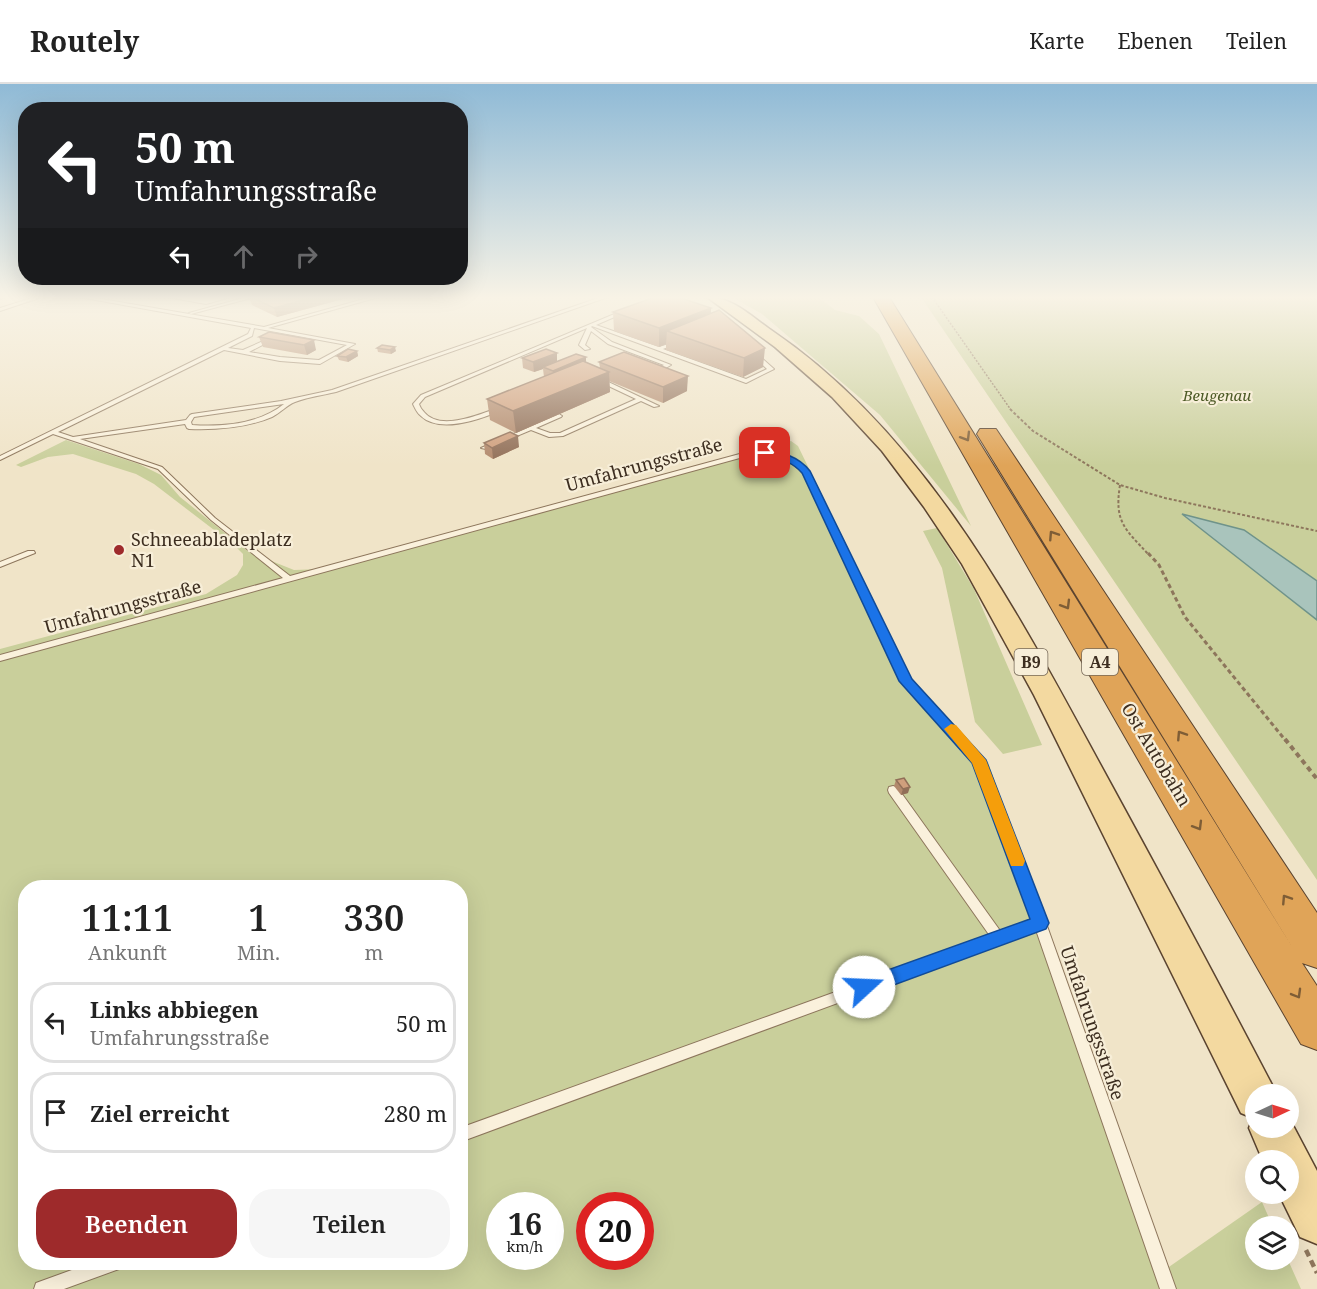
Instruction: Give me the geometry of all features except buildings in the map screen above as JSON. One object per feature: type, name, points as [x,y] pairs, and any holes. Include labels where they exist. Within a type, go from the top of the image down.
[{"type":"highway","name":"Ost Autobahn","points":[[915,353],[1317,1028]]},
{"type":"highway","name":"Ost Autobahn","points":[[935,353],[1317,949]]},
{"type":"main road","name":"B9","points":[[794,353],[841,394],[875,428],[917,478],[963,543],[1038,676],[1249,1084]]},
{"type":"main road","points":[[1299,1184],[1317,1220]]},
{"type":"lane","points":[[0,458],[211,353]]},
{"type":"lane","points":[[253,353],[320,362],[336,353]]},
{"type":"lane","points":[[72,439],[188,422],[192,416],[291,401],[375,379],[448,353]]},
{"type":"lane","points":[[504,408],[474,419],[443,422],[429,419],[418,412],[416,404],[423,396],[527,353]]},
{"type":"lane","points":[[637,353],[668,365],[662,368]]},
{"type":"lane","points":[[671,353],[746,381],[771,369],[754,353]]},
{"type":"lane","points":[[593,379],[656,406]]},
{"type":"lane","points":[[531,428],[549,435],[561,435],[641,399]]},
{"type":"lane","points":[[188,422],[189,427],[202,428],[256,420],[279,413],[291,401]]},
{"type":"lane","points":[[484,448],[559,416]]},
{"type":"lane","points":[[52,432],[160,468],[213,519],[289,579]]},
{"type":"lane","name":"Umfahrungsstraße","points":[[0,658],[747,454],[765,453],[786,456],[799,463],[807,473],[906,681],[979,760],[1040,923],[1168,1289]]},
{"type":"lane","points":[[0,565],[32,553]]},
{"type":"lane","points":[[893,790],[999,938]]},
{"type":"lane","points":[[468,1133],[1040,923]]},
{"type":"lane","points":[[42,1289],[94,1270]]},
{"type":"path","points":[[974,353],[1012,411],[1033,431],[1120,485],[1165,498],[1317,531]]},
{"type":"path","points":[[1120,485],[1117,504],[1121,525],[1159,565],[1185,617],[1317,778]]},
{"type":"green space","points":[[808,353],[888,353],[971,526],[880,415]]},
{"type":"green space","name":"Beugenau","points":[[959,353],[1317,353],[1317,581],[1244,530],[1183,515],[1317,620],[1317,880]]},
{"type":"green space","points":[[66,440],[139,464],[161,475],[180,497],[249,552],[294,570],[322,569],[791,441],[798,446],[912,681],[988,762],[1166,1269],[1259,1204],[1263,1204],[1268,1216],[1245,1216],[1245,1270],[1292,1270],[1301,1289],[0,1289],[0,649],[206,594],[237,575],[243,565],[243,554],[235,546],[154,484],[136,474],[73,454],[48,457],[21,467],[16,465]]},
{"type":"green space","points":[[937,528],[974,589],[1042,745],[1003,754],[975,722],[942,568],[923,531]]},
{"type":"water","points":[[1182,514],[1244,530],[1317,581],[1317,620]]},
{"type":"slow traffic","points":[[951,729],[979,760],[1017,861]]},
{"type":"place","name":"Schneeabladeplatz N1","points":[[119,550]]},
{"type":"route","points":[[765,453],[786,456],[799,463],[807,473],[906,681],[979,760],[1040,923],[864,987]]}]
